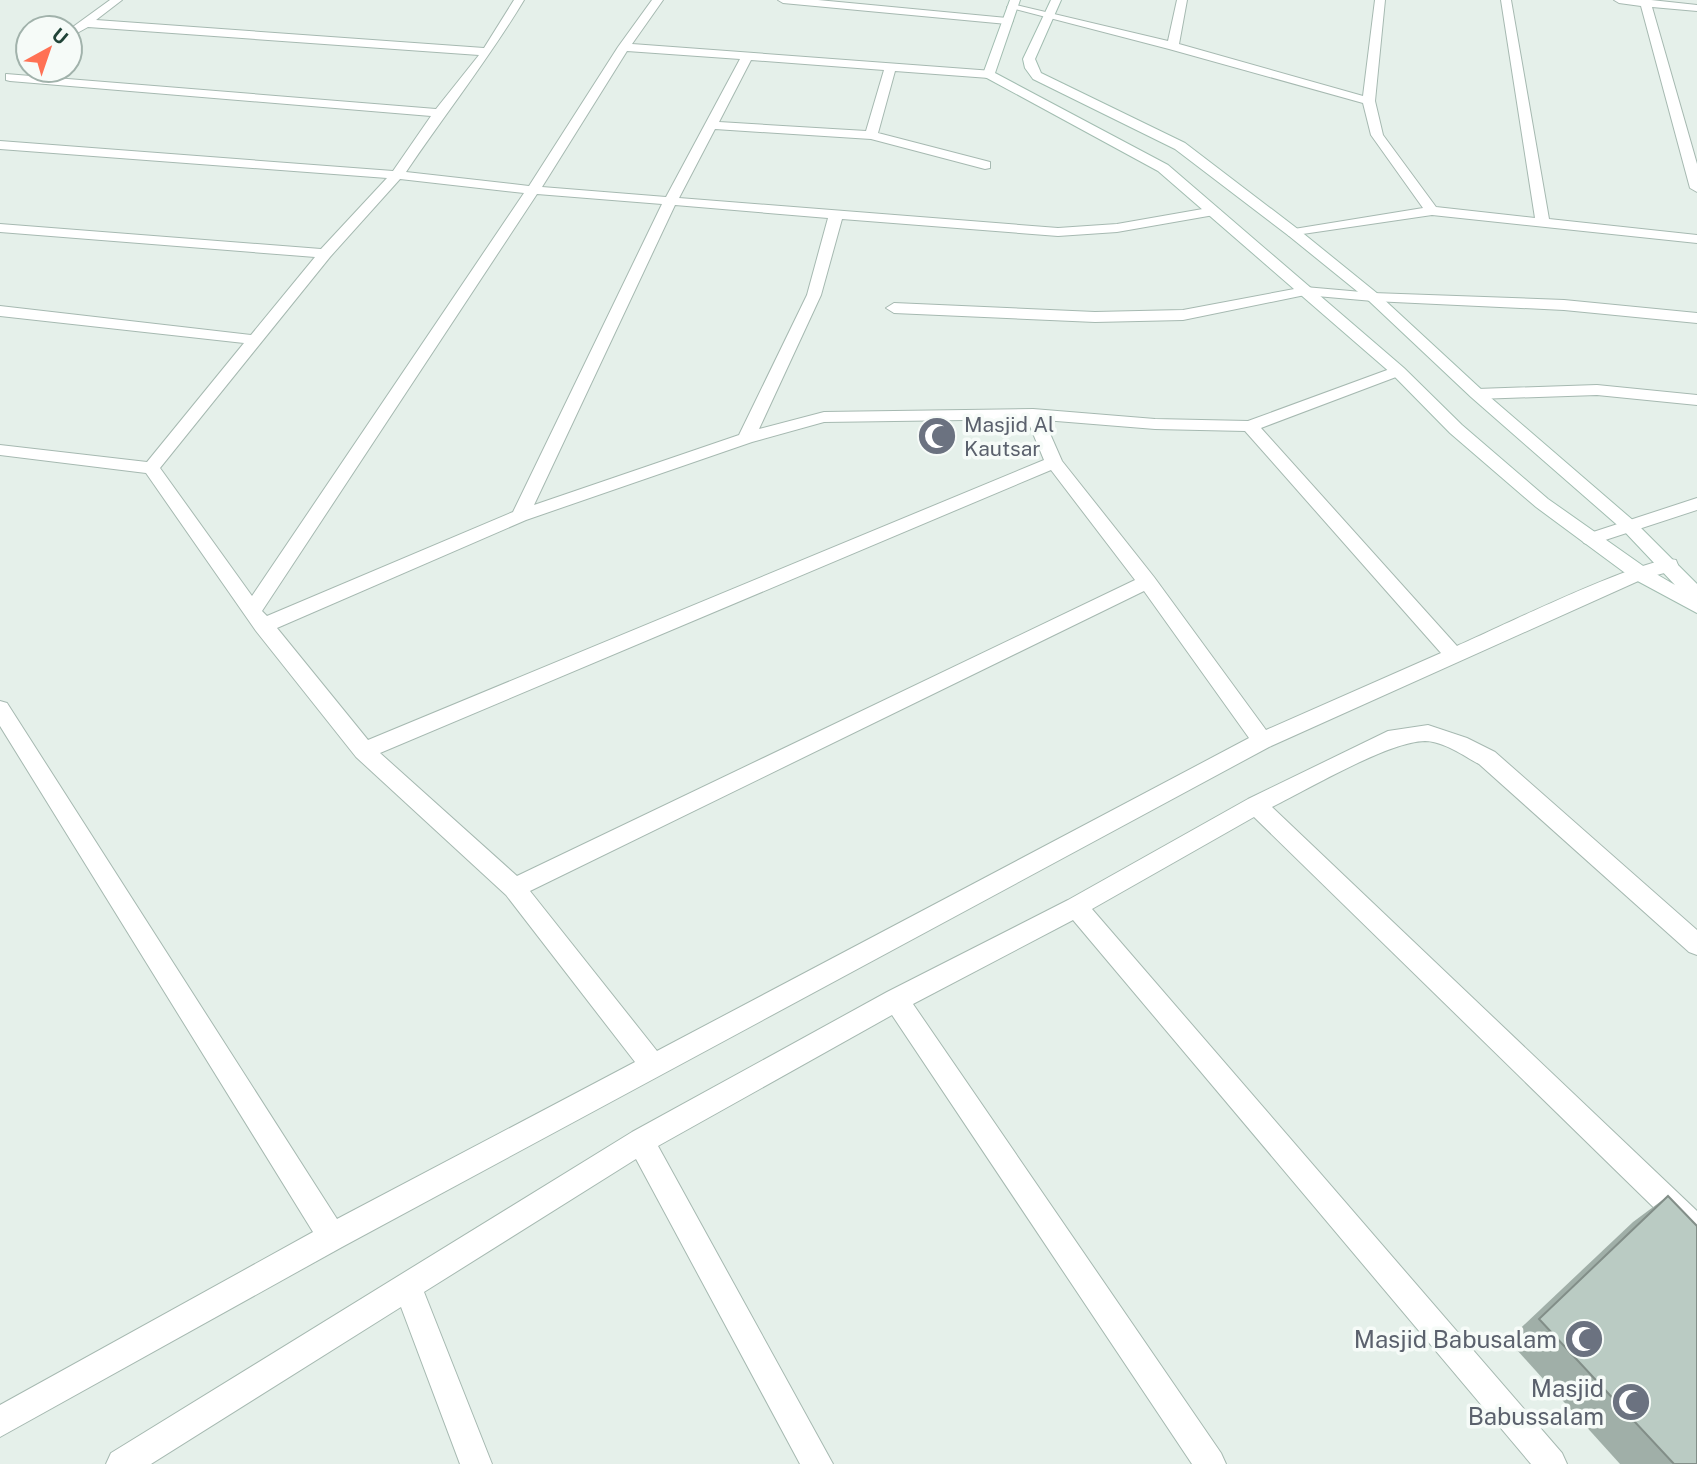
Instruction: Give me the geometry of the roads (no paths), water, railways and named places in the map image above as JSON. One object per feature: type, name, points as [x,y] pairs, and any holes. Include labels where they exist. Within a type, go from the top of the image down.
[{"type":"street","points":[[85,23],[117,0]]},
{"type":"street","points":[[151,468],[325,254],[397,175],[439,113],[486,52],[519,0]]},
{"type":"street","points":[[258,618],[624,47],[658,0]]},
{"type":"street","points":[[783,0],[1012,9],[1173,46],[1369,101]]},
{"type":"street","points":[[989,74],[1020,38],[1051,17],[1056,0]]},
{"type":"street","points":[[1173,46],[1182,0]]},
{"type":"street","points":[[1380,0],[1369,101],[1377,135],[1432,211]]},
{"type":"street","points":[[1506,0],[1543,224]]},
{"type":"street","points":[[1619,0],[1697,8]]},
{"type":"street","points":[[1645,1],[1697,188]]},
{"type":"street","points":[[1012,9],[1031,68],[1037,76],[1180,146],[1294,233],[1373,298],[1477,394],[1629,526],[1697,596]]},
{"type":"street","points":[[85,23],[486,52]]},
{"type":"street","points":[[624,47],[989,74],[1163,168],[1398,372],[1456,429],[1542,503],[1639,573],[1697,606]]},
{"type":"street","points":[[520,516],[670,201],[747,57]]},
{"type":"street","points":[[871,135],[890,68]]},
{"type":"street","points":[[5,81],[439,113]]},
{"type":"street","points":[[711,125],[871,135],[985,165]]},
{"type":"street","points":[[0,145],[397,175],[533,190],[1058,232],[1094,232],[1147,225],[1214,211]]},
{"type":"street","points":[[1294,233],[1432,211],[1697,239]]},
{"type":"street","points":[[746,438],[814,295],[836,215]]},
{"type":"street","points":[[0,228],[325,254]]},
{"type":"street","points":[[894,308],[1095,317],[1170,315],[1306,291],[1373,298],[1564,305],[1697,318]]},
{"type":"street","points":[[0,311],[257,340]]},
{"type":"street","points":[[258,618],[520,516],[746,438],[824,417],[1033,414],[1155,424],[1250,426],[1398,372]]},
{"type":"street","points":[[1477,394],[1597,390],[1697,400]]},
{"type":"street","points":[[1033,414],[1054,461],[1147,582],[1262,741]]},
{"type":"street","points":[[1250,426],[1455,656]]},
{"type":"street","points":[[0,450],[151,468],[258,618],[364,751],[514,888],[653,1066]]},
{"type":"street","points":[[364,751],[1054,461]]},
{"type":"street","points":[[1590,539],[1697,504]]},
{"type":"street","points":[[0,1422],[332,1237],[1262,741],[1639,573],[1669,565]]},
{"type":"street","points":[[514,888],[1147,582]]},
{"type":"street","points":[[0,709],[332,1237]]},
{"type":"street","points":[[123,1464],[641,1141],[896,1000],[1076,907],[1256,805],[1395,737],[1428,733],[1460,744],[1487,758],[1697,945]]},
{"type":"street","points":[[1256,805],[1697,1230]]},
{"type":"street","points":[[1076,907],[1551,1464]]},
{"type":"street","points":[[896,1000],[1210,1464]]},
{"type":"street","points":[[641,1141],[817,1464]]},
{"type":"street","points":[[408,1288],[476,1464]]},
{"type":"place","name":"Masjid Al Kautsar","points":[[937,436]]},
{"type":"place","name":"Masjid Babusalam","points":[[1584,1339]]},
{"type":"place","name":"Masjid Babussalam","points":[[1631,1402]]}]
